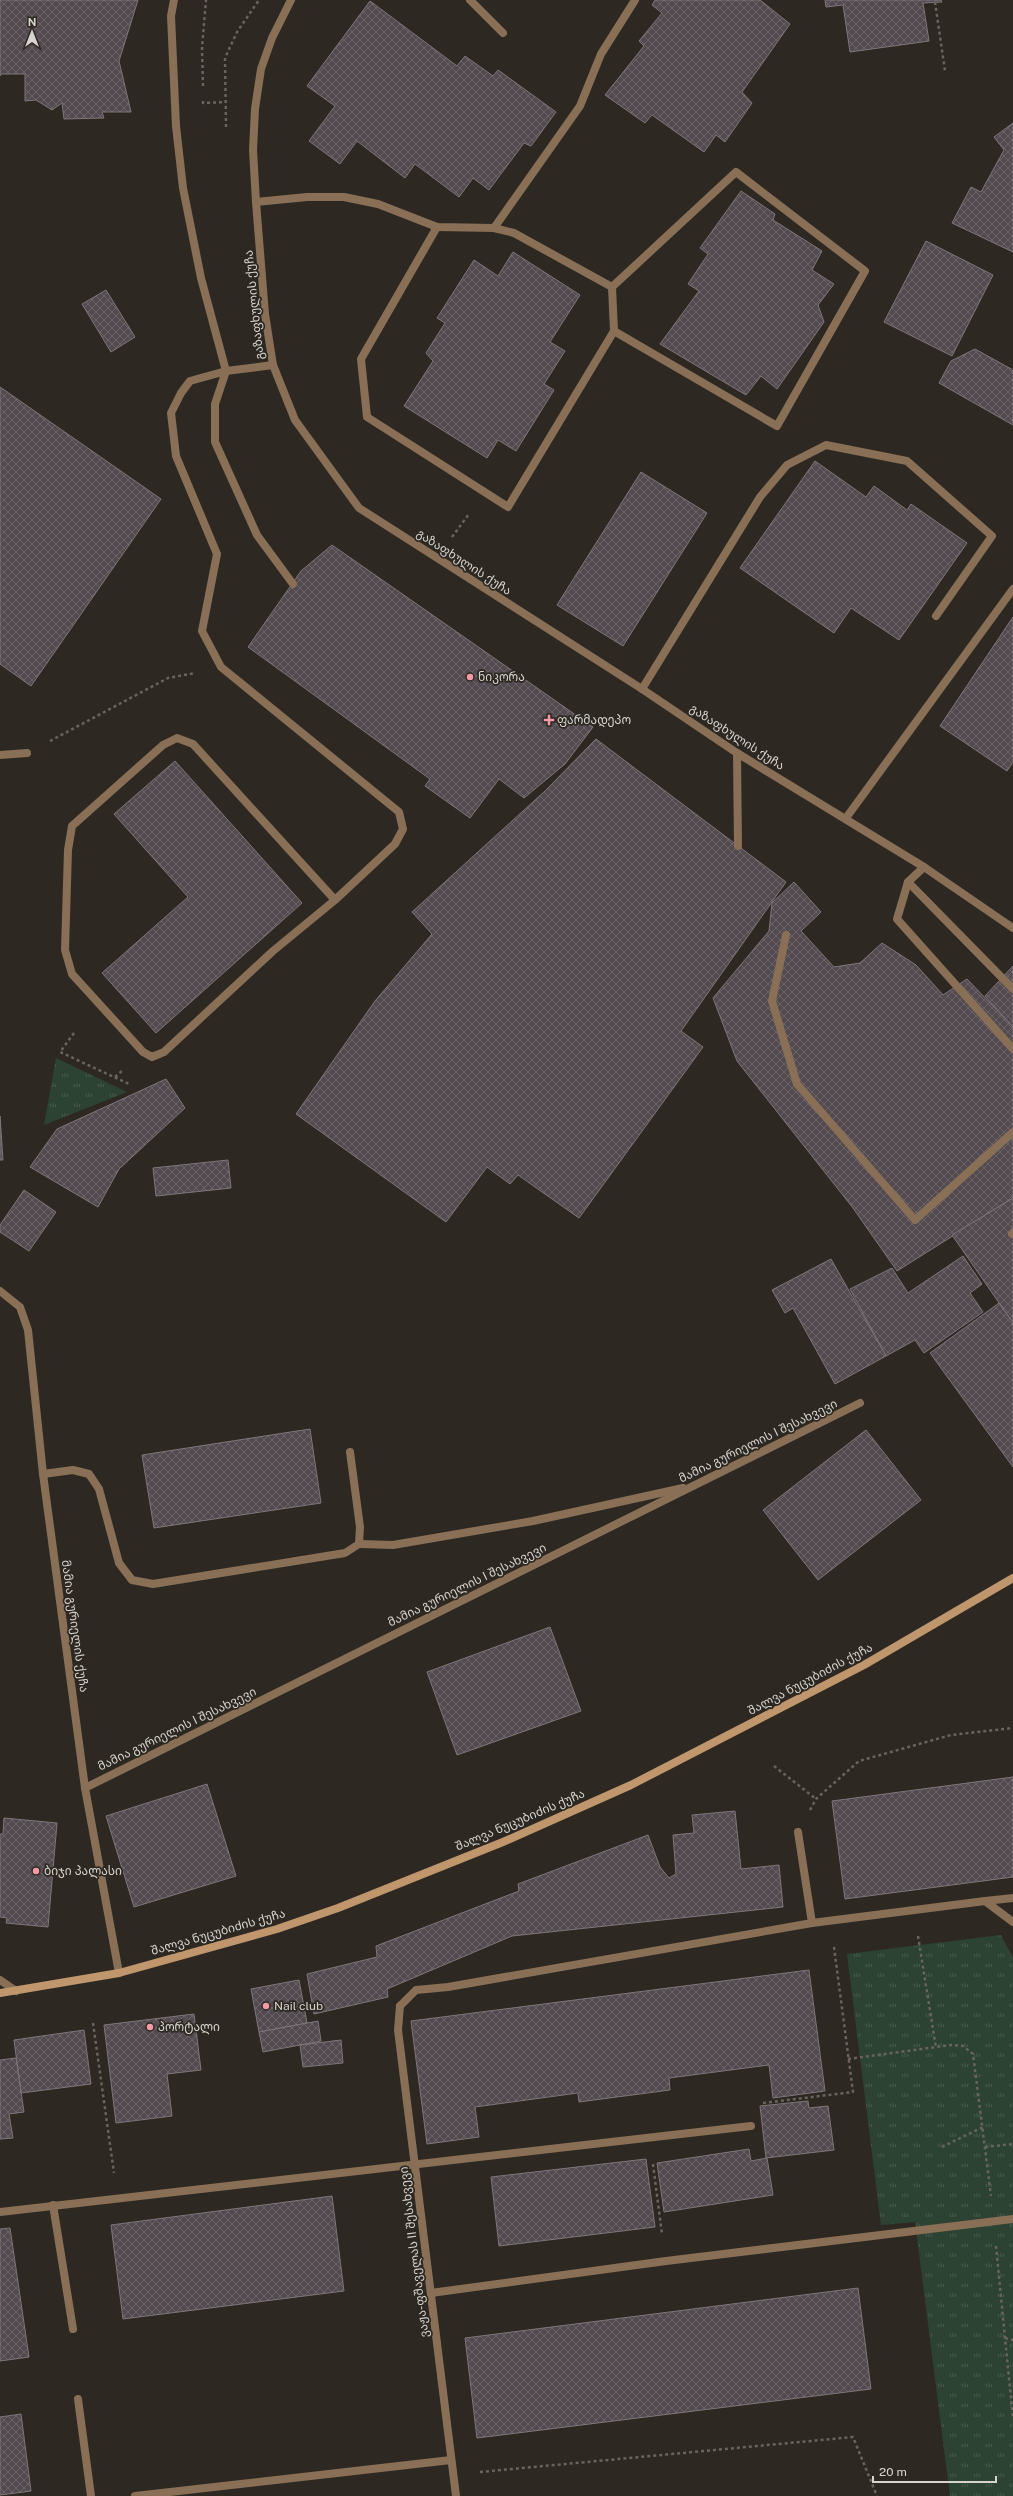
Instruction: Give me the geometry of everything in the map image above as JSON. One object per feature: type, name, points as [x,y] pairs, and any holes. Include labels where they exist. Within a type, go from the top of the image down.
[{"type":"main road","name":"შალვა ნუცუბიძის ქუჩა","points":[[0,1993],[118,1973],[276,1929],[338,1908],[503,1842],[610,1795],[864,1665],[1013,1578]]},
{"type":"street","points":[[174,0],[171,16],[176,126],[183,188],[201,278],[226,371],[215,404],[215,442],[257,535],[293,584]]},
{"type":"street","name":"გაზაფხულის ქუჩა","points":[[292,0],[272,38],[261,69],[254,116],[256,202],[265,314],[273,365],[295,420],[359,508],[642,689],[737,753],[846,818],[924,867],[1013,928]]},
{"type":"street","points":[[470,0],[503,33]]},
{"type":"street","points":[[494,228],[580,106],[601,54],[635,0]]},
{"type":"street","points":[[436,226],[361,359],[367,417],[508,507],[614,331],[612,287],[736,172],[865,271],[778,426],[614,331]]},
{"type":"street","points":[[256,202],[307,197],[344,197],[378,204],[436,226],[494,228],[514,233],[612,287]]},
{"type":"street","points":[[273,365],[226,371],[190,381],[181,392],[171,413],[176,456],[217,554],[202,631],[221,667],[399,812],[403,829],[395,844],[335,900],[273,951],[164,1052],[152,1056],[143,1052],[72,974],[65,950],[68,850],[72,826],[163,745],[177,738],[193,744],[335,900]]},
{"type":"street","points":[[642,689],[760,497],[787,465],[826,445],[907,461],[992,536],[936,616]]},
{"type":"street","points":[[846,818],[1013,589]]},
{"type":"street","points":[[0,755],[27,753]]},
{"type":"street","points":[[737,753],[738,846]]},
{"type":"street","points":[[924,867],[908,882],[897,919],[1013,1048]]},
{"type":"street","points":[[908,882],[1013,989]]},
{"type":"street","points":[[786,935],[772,1001],[797,1084],[915,1220],[1013,1132]]},
{"type":"street","name":"მამია გურიელის ქუჩა","points":[[0,1291],[20,1307],[28,1330],[43,1474],[85,1788],[118,1973]]},
{"type":"street","name":"მამია გურიელის I შესახვევი","points":[[85,1788],[860,1404]]},
{"type":"street","points":[[350,1452],[360,1527],[359,1544]]},
{"type":"street","points":[[43,1474],[73,1470],[89,1474],[99,1488],[119,1563],[132,1580],[153,1584],[345,1553],[359,1544],[393,1545],[533,1521],[696,1485]]},
{"type":"street","points":[[798,1832],[812,1923],[1013,1898]]},
{"type":"street","points":[[985,1902],[1013,1922]]},
{"type":"street","name":"ვაჟა-ფშაველას II შესახვევი","points":[[456,2496],[398,2030],[400,2006],[416,1990],[456,1985],[812,1923]]},
{"type":"street","points":[[0,1980],[16,1991]]},
{"type":"street","points":[[0,2212],[118,2197],[752,2126]]},
{"type":"street","points":[[53,2205],[73,2329]]},
{"type":"street","points":[[431,2293],[658,2262],[1013,2219]]},
{"type":"street","points":[[78,2400],[91,2496]]},
{"type":"street","points":[[135,2496],[451,2460]]},
{"type":"path","points":[[203,87],[202,48],[206,0]]},
{"type":"path","points":[[936,2],[945,71]]},
{"type":"path","points":[[203,95],[203,103],[224,102]]},
{"type":"path","points":[[437,559],[484,492]]},
{"type":"path","points":[[27,753],[168,678],[221,667]]},
{"type":"path","points":[[74,1033],[60,1052],[129,1084]]},
{"type":"path","points":[[798,1832],[816,1799],[859,1761],[951,1736],[1013,1728]]},
{"type":"path","points":[[774,1766],[816,1799]]},
{"type":"path","points":[[752,2126],[750,2104],[853,2092],[830,1920]]},
{"type":"path","points":[[920,1947],[936,2048]]},
{"type":"path","points":[[93,2023],[118,2197]]},
{"type":"path","points":[[848,2059],[964,2046],[973,2054],[994,2221],[1013,2419]]},
{"type":"path","points":[[942,2147],[983,2127]]},
{"type":"path","points":[[650,2138],[660,2217]]},
{"type":"path","points":[[985,2147],[1013,2144]]},
{"type":"path","points":[[1005,2338],[1013,2340]]},
{"type":"path","points":[[453,2474],[853,2437],[877,2496]]},
{"type":"green space","points":[[56,1058],[127,1092],[44,1125]]},
{"type":"green space","points":[[1001,1935],[1013,1958],[1013,2496],[950,2496],[915,2222],[881,2225],[847,1954]]},
{"type":"building","points":[[0,0],[138,0],[119,61],[131,112],[102,112],[104,118],[64,119],[62,103],[52,110],[36,100],[25,101],[25,74],[1,74],[0,76]]},
{"type":"building","points":[[655,0],[760,0],[790,24],[742,92],[752,103],[725,142],[716,135],[704,152],[652,115],[645,123],[605,95],[644,46],[639,41],[662,13],[652,5]]},
{"type":"building","points":[[825,0],[941,0],[942,2],[923,3],[929,41],[850,52],[843,5],[826,7]]},
{"type":"building","points":[[370,1],[457,66],[465,56],[493,76],[498,70],[556,112],[531,146],[524,143],[489,190],[473,178],[459,197],[415,164],[405,178],[357,141],[340,164],[309,141],[335,106],[307,86]]},
{"type":"building","points":[[1013,123],[1013,252],[952,223],[971,187],[981,192],[1004,150],[994,137]]},
{"type":"building","points":[[741,191],[775,214],[773,220],[822,251],[812,270],[834,284],[818,305],[824,322],[777,389],[761,376],[746,395],[660,344],[699,291],[688,284],[708,254],[700,248]]},
{"type":"building","points":[[926,241],[993,275],[952,356],[884,322]]},
{"type":"building","points":[[513,252],[580,295],[550,342],[565,351],[544,384],[554,390],[516,451],[498,440],[487,458],[404,406],[433,361],[426,353],[445,323],[437,318],[474,260],[498,276]]},
{"type":"building","points":[[106,290],[135,337],[111,352],[82,304]]},
{"type":"building","points":[[975,349],[1013,370],[1013,425],[939,383],[951,361]]},
{"type":"building","points":[[0,387],[161,499],[31,686],[0,664]]},
{"type":"building","points":[[815,461],[866,497],[874,486],[907,510],[911,504],[967,543],[899,640],[851,608],[834,633],[740,568]]},
{"type":"building","points":[[641,472],[707,513],[623,646],[557,605]]},
{"type":"building","points":[[332,545],[593,727],[565,764],[524,798],[499,779],[470,818],[425,786],[430,779],[248,647],[301,571]]},
{"type":"building","points":[[1013,617],[1013,762],[1007,771],[940,726]]},
{"type":"building","points":[[596,739],[786,882],[681,1031],[703,1047],[579,1218],[518,1175],[510,1184],[487,1167],[446,1222],[296,1114],[375,1001],[432,934],[412,912],[545,791]]},
{"type":"building","points":[[175,761],[302,903],[156,1033],[102,973],[188,897],[114,814]]},
{"type":"building","points":[[794,882],[821,912],[801,931],[834,967],[860,963],[882,943],[916,965],[943,995],[967,979],[1013,1027],[1013,1198],[897,1271],[853,1208],[737,1061],[713,998],[769,931],[772,903]]},
{"type":"building","points":[[1013,966],[1013,1027],[985,996]]},
{"type":"building","points":[[166,1079],[185,1108],[119,1169],[98,1207],[30,1167],[57,1129]]},
{"type":"building","points":[[0,1116],[3,1160],[0,1160]]},
{"type":"building","points":[[228,1160],[231,1188],[156,1196],[153,1168]]},
{"type":"building","points":[[24,1190],[56,1212],[29,1251],[0,1232],[0,1225]]},
{"type":"building","points":[[1013,1198],[1013,1323],[952,1235]]},
{"type":"building","points":[[963,1256],[982,1284],[970,1293],[983,1312],[924,1353],[915,1340],[886,1356],[850,1289],[892,1268],[908,1293]]},
{"type":"building","points":[[831,1259],[886,1356],[835,1384],[793,1308],[785,1313],[772,1290]]},
{"type":"building","points":[[999,1303],[1013,1323],[1013,1467],[930,1353]]},
{"type":"building","points":[[310,1429],[321,1503],[154,1528],[142,1455]]},
{"type":"building","points":[[866,1430],[921,1500],[818,1580],[763,1510]]},
{"type":"building","points":[[550,1627],[581,1711],[457,1755],[427,1672]]},
{"type":"building","points":[[1013,1777],[1013,1877],[845,1899],[832,1801]]},
{"type":"building","points":[[207,1784],[236,1876],[134,1907],[106,1816]]},
{"type":"building","points":[[735,1811],[741,1869],[779,1865],[783,1907],[512,1936],[387,1989],[388,1997],[314,2014],[307,1974],[377,1957],[376,1946],[519,1891],[518,1884],[648,1835],[660,1867],[669,1878],[676,1874],[673,1835],[694,1833],[692,1815]]},
{"type":"building","points":[[4,1818],[57,1823],[48,1927],[6,1923],[7,1918],[0,1917],[0,1834],[3,1834]]},
{"type":"building","points":[[809,1970],[825,2091],[773,2098],[769,2065],[669,2078],[670,2090],[579,2102],[578,2093],[475,2107],[479,2137],[427,2144],[411,2021]]},
{"type":"building","points":[[299,1980],[307,2023],[259,2032],[251,1989]]},
{"type":"building","points":[[194,2014],[201,2070],[167,2074],[172,2116],[116,2123],[104,2025]]},
{"type":"building","points":[[318,2021],[321,2041],[263,2052],[259,2032]]},
{"type":"building","points":[[84,2030],[91,2084],[21,2093],[14,2040]]},
{"type":"building","points":[[341,2040],[343,2063],[303,2067],[300,2045]]},
{"type":"building","points":[[16,2058],[24,2112],[9,2114],[13,2138],[0,2139],[0,2060]]},
{"type":"building","points":[[808,2101],[809,2108],[828,2106],[834,2150],[766,2158],[760,2106]]},
{"type":"building","points":[[749,2149],[751,2161],[767,2158],[773,2195],[664,2212],[657,2163]]},
{"type":"building","points":[[646,2159],[655,2227],[499,2246],[491,2177]]},
{"type":"building","points":[[332,2196],[344,2291],[123,2319],[111,2225]]},
{"type":"building","points":[[10,2228],[29,2357],[0,2361],[0,2229]]},
{"type":"building","points":[[858,2288],[871,2389],[477,2438],[465,2338]]},
{"type":"building","points":[[21,2414],[31,2491],[0,2495],[0,2417]]},
{"type":"place","name":"ნიკორა","points":[[470,677]]},
{"type":"place","name":"ფარმადეპო","points":[[549,720]]},
{"type":"place","name":"ბიჯი პალასი","points":[[36,1871]]},
{"type":"place","name":"Nail club","points":[[266,2006]]},
{"type":"place","name":"პორტალი","points":[[150,2027]]}]
